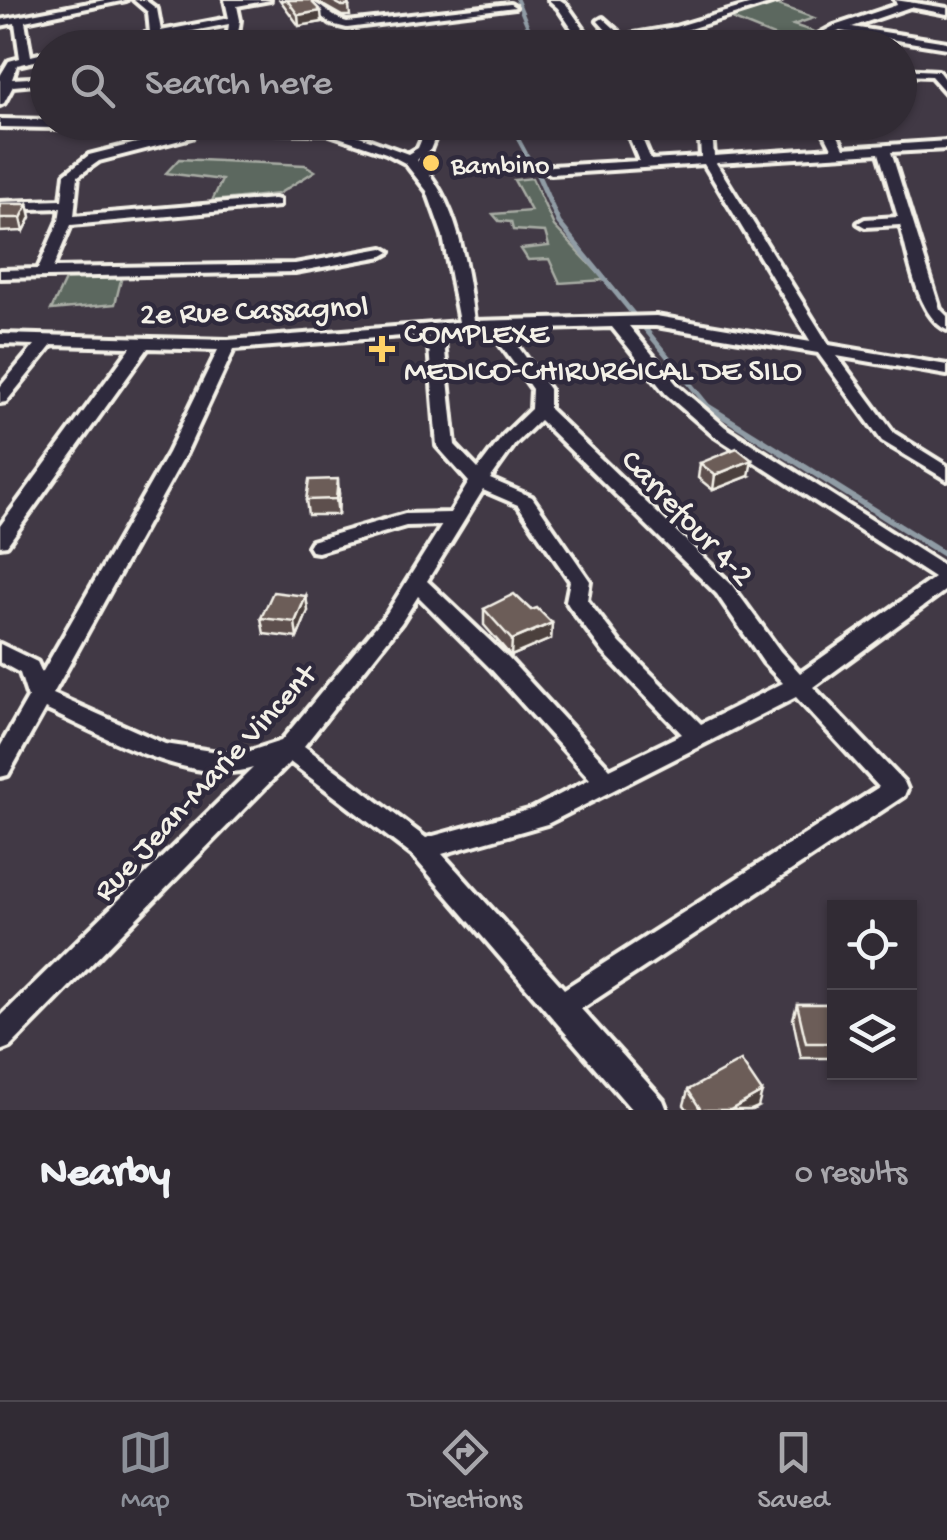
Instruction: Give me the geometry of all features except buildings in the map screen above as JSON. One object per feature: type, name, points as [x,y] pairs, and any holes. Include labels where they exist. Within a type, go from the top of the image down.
[{"type":"street","points":[[0,24],[64,4],[121,0]]},
{"type":"street","points":[[138,0],[153,11],[155,30]]},
{"type":"street","points":[[234,30],[231,2],[265,0]]},
{"type":"street","points":[[306,0],[335,22],[347,26],[510,6]]},
{"type":"street","points":[[398,0],[409,16]]},
{"type":"street","points":[[554,0],[579,30]]},
{"type":"street","points":[[676,30],[776,0]]},
{"type":"street","points":[[892,0],[947,11]]},
{"type":"street","points":[[834,30],[909,4]]},
{"type":"street","points":[[20,20],[26,58]]},
{"type":"street","points":[[182,30],[235,20]]},
{"type":"street","points":[[603,21],[611,30]]},
{"type":"street","points":[[917,41],[947,45]]},
{"type":"street","points":[[0,100],[13,63],[30,57]]},
{"type":"street","points":[[917,73],[934,74],[947,90]]},
{"type":"street","points":[[7,83],[30,81]]},
{"type":"street","points":[[0,124],[30,124]]},
{"type":"street","points":[[44,272],[66,221],[72,174],[80,165],[113,152],[161,140]]},
{"type":"street","points":[[362,140],[408,160],[428,181],[461,270],[467,326]]},
{"type":"street","points":[[408,160],[424,150],[428,140]]},
{"type":"street","points":[[636,140],[646,163]]},
{"type":"street","points":[[707,140],[708,161],[822,347],[888,438],[947,474]]},
{"type":"street","points":[[833,140],[840,153]]},
{"type":"street","points":[[551,170],[885,152],[947,145]]},
{"type":"street","points":[[885,152],[932,311],[947,325]]},
{"type":"street","points":[[66,221],[274,203]]},
{"type":"street","points":[[0,206],[70,204]]},
{"type":"street","points":[[864,223],[906,220]]},
{"type":"street","points":[[0,274],[294,268],[383,252]]},
{"type":"street","points":[[422,849],[538,817],[801,684],[947,578],[719,430],[672,390],[623,321]]},
{"type":"street","name":"2e Rue Cassagnol","points":[[0,338],[228,345],[494,324],[656,321],[947,370]]},
{"type":"street","name":"Carrefour 4-2","points":[[494,324],[541,389],[540,410],[724,588],[772,657],[895,789],[560,1008]]},
{"type":"street","points":[[435,328],[446,446],[479,480],[526,501],[580,582],[576,601],[612,648],[699,736]]},
{"type":"street","points":[[0,398],[48,340]]},
{"type":"street","points":[[0,540],[142,344]]},
{"type":"street","points":[[0,768],[177,453],[228,345]]},
{"type":"street","name":"Rue Jean-Marie Vincent","points":[[0,1037],[288,748],[394,618],[479,480],[509,440],[540,410]]},
{"type":"street","points":[[318,546],[391,522],[455,519]]},
{"type":"street","points":[[416,582],[500,664],[607,782]]},
{"type":"street","points":[[0,652],[29,668],[39,697],[162,753],[238,764],[288,748],[422,849],[652,1110]]},
{"type":"shaded area","points":[[773,3],[814,18],[793,25],[809,30],[759,30],[729,18]]},
{"type":"shaded area","points":[[179,159],[305,165],[315,171],[278,194],[212,201],[222,180],[166,173]]},
{"type":"shaded area","points":[[532,178],[554,226],[605,280],[560,283],[549,259],[528,260],[521,249],[549,246],[545,232],[513,230],[511,222],[499,221],[493,214],[531,211],[514,180]]},
{"type":"shaded area","points":[[122,276],[115,304],[51,310],[66,278]]},
{"type":"waterway","points":[[517,0],[528,30]]},
{"type":"waterway","points":[[519,140],[538,176]]},
{"type":"waterway","points":[[537,173],[559,223],[708,406]]},
{"type":"waterway","points":[[704,404],[947,556]]},
{"type":"place","name":"Bambino","points":[[431,163]]},
{"type":"place","name":"COMPLEXE MEDICO-CHIRURGICAL DE SILO","points":[[382,349]]}]
